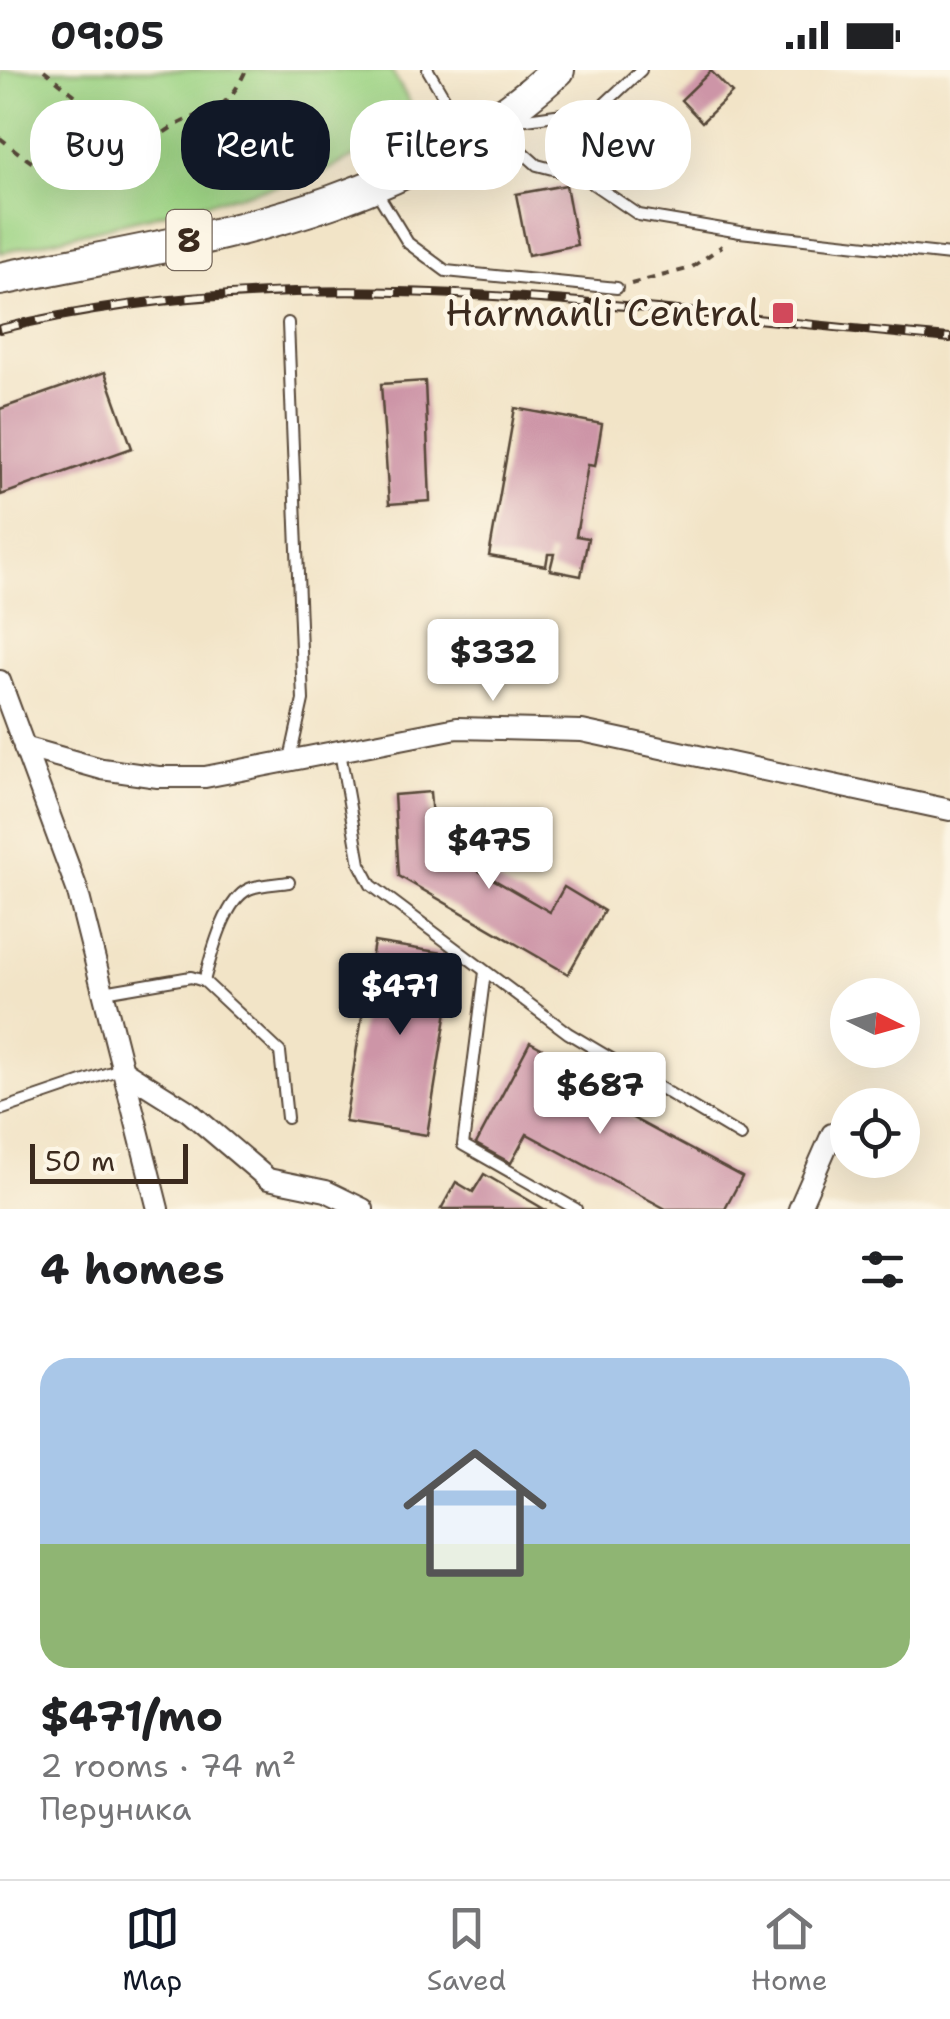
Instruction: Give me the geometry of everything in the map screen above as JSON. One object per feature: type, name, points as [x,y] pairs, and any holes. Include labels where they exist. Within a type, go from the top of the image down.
[{"type":"main road","name":"8","points":[[520,100],[558,70]]},
{"type":"main road","name":"8","points":[[0,279],[256,226],[372,190]]},
{"type":"street","points":[[0,680],[77,889],[158,1209]]},
{"type":"street","points":[[24,747],[102,769],[158,777],[206,777],[457,728],[582,731],[950,810]]},
{"type":"street","points":[[121,1068],[188,1111],[268,1179],[326,1191],[363,1209]]},
{"type":"street","points":[[798,1209],[830,1138]]},
{"type":"lane","points":[[428,70],[446,100]]},
{"type":"lane","points":[[525,121],[599,109],[641,70]]},
{"type":"lane","points":[[525,156],[537,165],[584,177],[640,215],[740,232],[950,255]]},
{"type":"lane","points":[[376,190],[408,243],[446,271],[616,288]]},
{"type":"lane","points":[[288,323],[303,700],[290,759]]},
{"type":"lane","points":[[340,752],[360,864],[371,885],[568,1033],[741,1136]]},
{"type":"lane","points":[[204,981],[220,930],[236,900],[248,889],[289,882]]},
{"type":"lane","points":[[485,972],[463,1145],[576,1209]]},
{"type":"lane","points":[[104,992],[191,978],[204,981],[280,1052],[287,1118]]},
{"type":"lane","points":[[0,1110],[121,1068]]},
{"type":"path","points":[[44,70],[81,100]]},
{"type":"path","points":[[161,136],[182,122],[210,114],[235,94],[246,70]]},
{"type":"path","points":[[0,138],[30,162]]},
{"type":"path","points":[[616,288],[692,268],[740,232]]},
{"type":"green space","points":[[0,70],[391,70],[408,100],[350,100],[350,158],[330,169],[330,100],[181,100],[181,190],[260,190],[0,253]]},
{"type":"building","points":[[711,71],[732,93],[702,122],[691,110],[691,100],[681,100]]},
{"type":"building","points":[[567,190],[577,245],[528,255],[516,194]]},
{"type":"building","points":[[105,372],[132,448],[1,495],[0,409]]},
{"type":"building","points":[[425,381],[430,501],[389,504],[381,384]]},
{"type":"building","points":[[515,408],[602,424],[595,466],[588,465],[576,536],[588,538],[581,576],[550,570],[554,554],[548,554],[546,566],[489,556]]},
{"type":"building","points":[[430,792],[434,845],[550,912],[564,887],[604,911],[568,974],[399,876],[394,795]]},
{"type":"building","points":[[374,942],[456,955],[427,1135],[345,1122]]},
{"type":"building","points":[[530,1042],[597,1078],[588,1094],[742,1177],[725,1209],[666,1209],[527,1134],[511,1163],[476,1144]]},
{"type":"building","points":[[484,1174],[544,1209],[441,1209],[456,1182],[473,1192]]},
{"type":"railway","points":[[0,329],[117,306],[235,295],[354,291],[594,303],[950,338]]},
{"type":"place","name":"Harmanli Central","points":[[783,313]]}]
